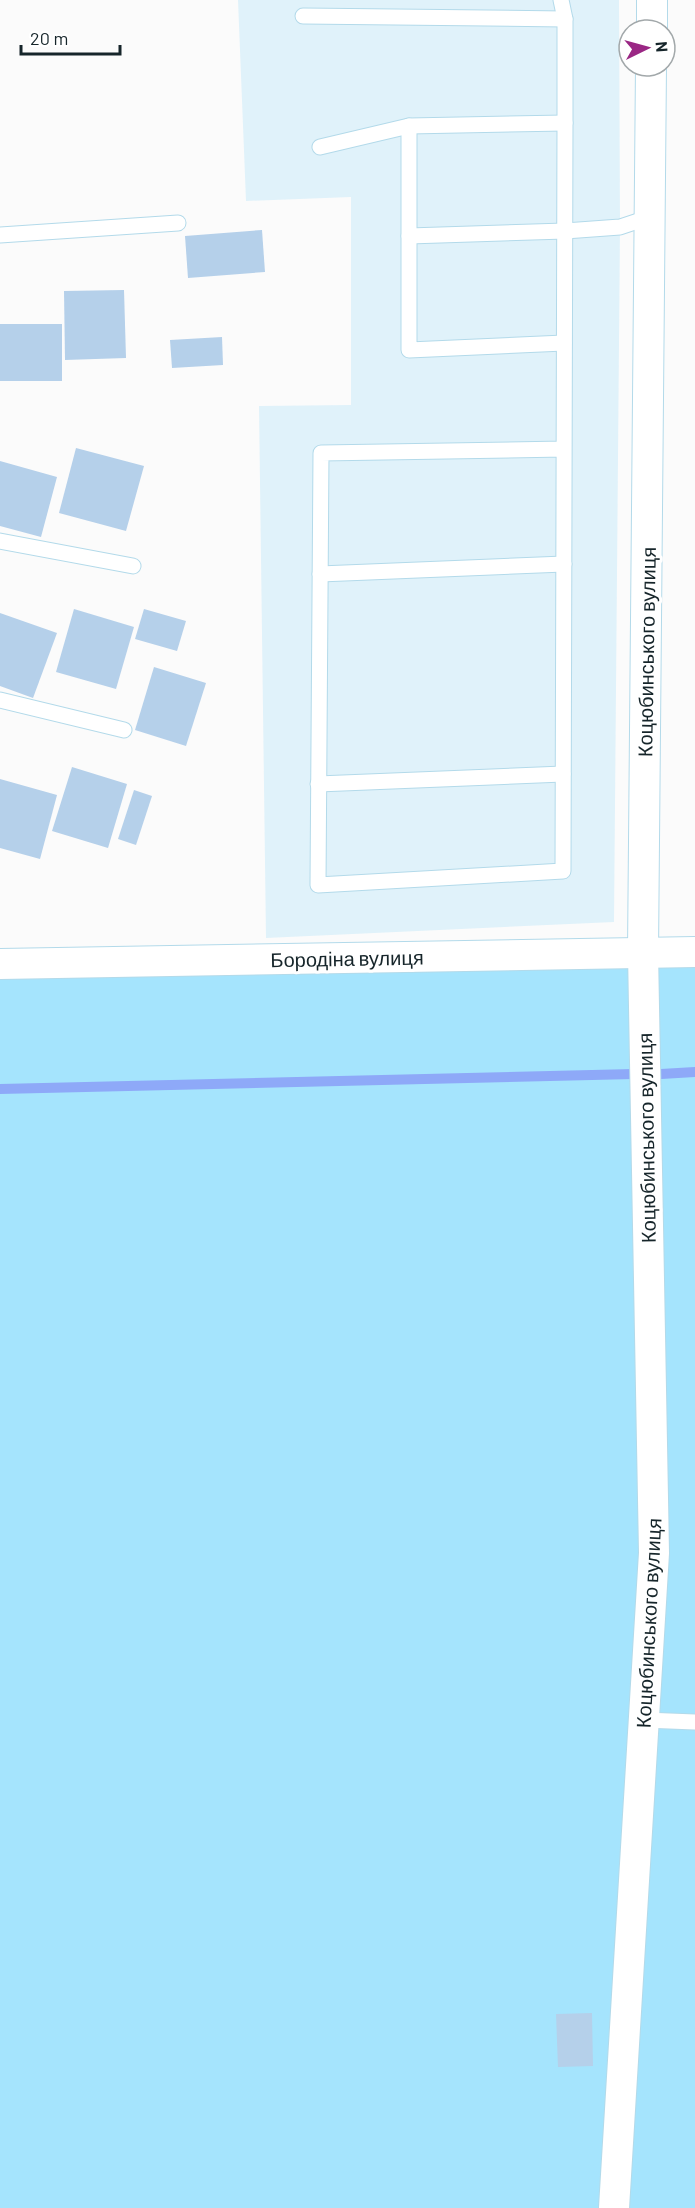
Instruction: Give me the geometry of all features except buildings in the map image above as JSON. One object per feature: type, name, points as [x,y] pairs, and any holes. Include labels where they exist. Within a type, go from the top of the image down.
[{"type":"street","points":[[652,0],[652,18]]},
{"type":"street","name":"Коцюбинського вулиця","points":[[614,2208],[654,1553],[643,952],[651,78]]},
{"type":"street","name":"Бородіна вулиця","points":[[0,964],[695,952]]},
{"type":"lane","points":[[561,0],[565,19],[565,231],[563,871],[318,885],[321,453],[564,449]]},
{"type":"lane","points":[[303,16],[565,19]]},
{"type":"lane","points":[[320,147],[410,126],[565,123]]},
{"type":"lane","points":[[410,126],[409,351],[564,343]]},
{"type":"lane","points":[[409,236],[620,227],[650,217]]},
{"type":"lane","points":[[0,234],[178,223]]},
{"type":"lane","points":[[0,541],[133,566]]},
{"type":"lane","points":[[321,574],[564,564]]},
{"type":"lane","points":[[0,700],[124,730]]},
{"type":"lane","points":[[318,784],[563,774]]},
{"type":"lane","points":[[644,1720],[695,1722]]},
{"type":"shaded area","points":[[238,0],[619,0],[617,78],[619,78],[620,227],[614,922],[266,938],[259,406],[351,405],[351,197],[246,201]]},
{"type":"shaded area","points":[[695,952],[695,2208],[0,2208],[0,964]]},
{"type":"waterway","points":[[661,1074],[695,1072]]},
{"type":"waterway","points":[[0,1089],[634,1074]]}]
